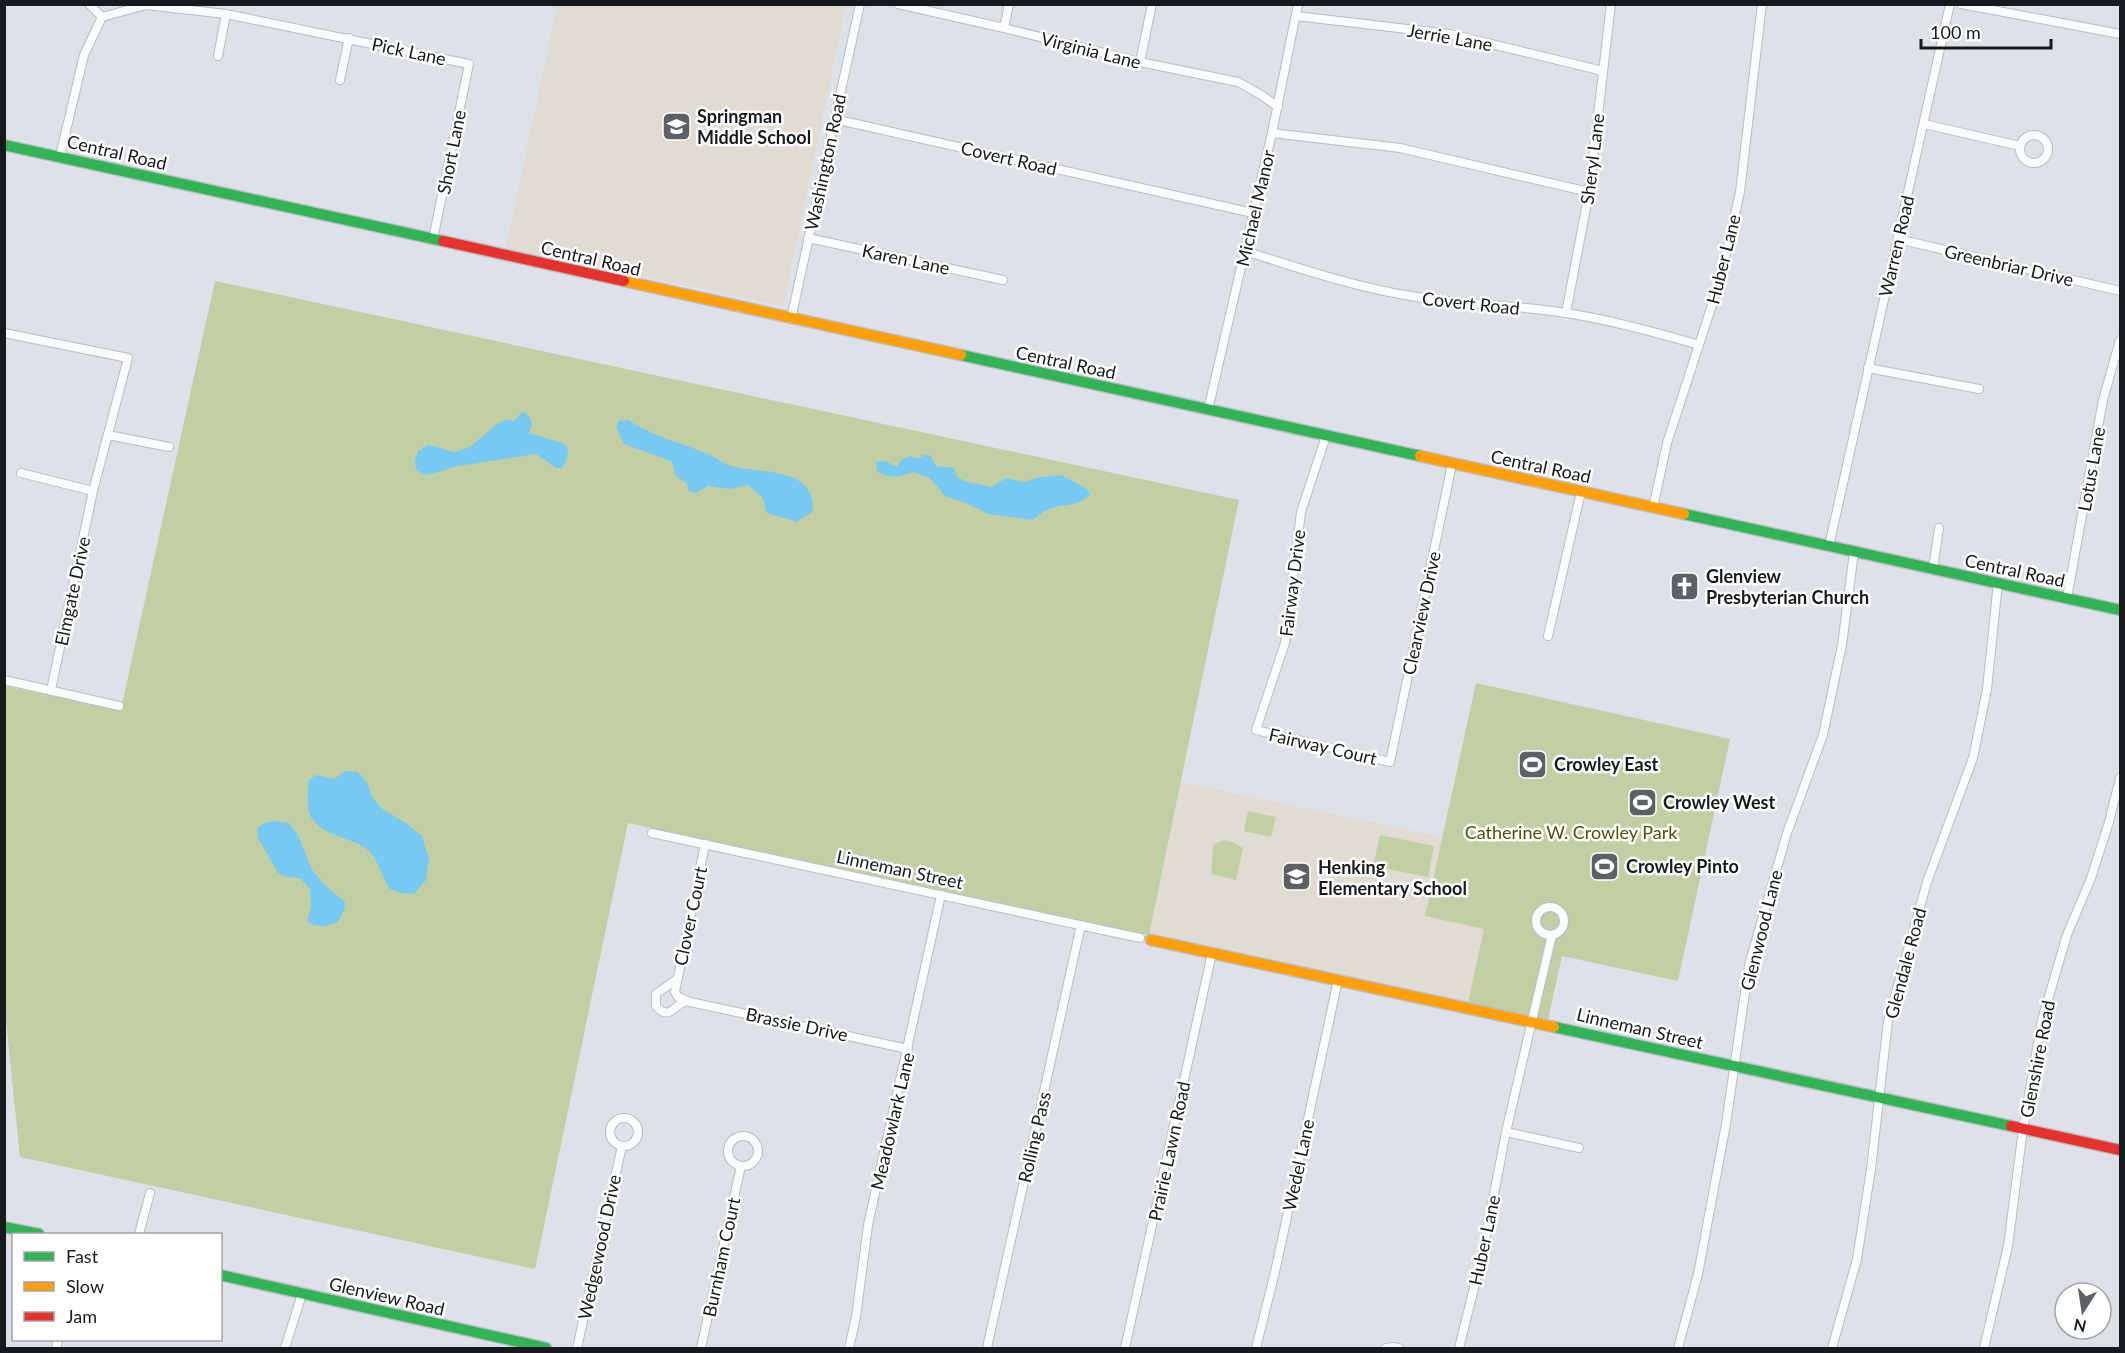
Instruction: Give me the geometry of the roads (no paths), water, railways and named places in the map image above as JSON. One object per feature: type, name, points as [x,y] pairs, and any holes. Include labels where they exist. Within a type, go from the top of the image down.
[{"type":"main road","name":"Central Road","points":[[4,145],[2121,610]]},
{"type":"main road","name":"Linneman Street","points":[[1146,939],[2121,1150]]},
{"type":"main road","points":[[4,1227],[34,1233]]},
{"type":"main road","name":"Glenview Road","points":[[222,1275],[546,1348]]},
{"type":"street","points":[[60,156],[84,55],[102,17],[89,4]]},
{"type":"street","points":[[218,57],[230,14],[236,4]]},
{"type":"street","name":"Washington Road","points":[[790,319],[860,4]]},
{"type":"street","name":"Virginia Lane","points":[[898,4],[1140,62],[1238,82],[1278,107]]},
{"type":"street","points":[[1004,28],[1009,4]]},
{"type":"street","points":[[1140,62],[1152,4]]},
{"type":"street","name":"Michael Manor","points":[[1208,410],[1278,107],[1298,4]]},
{"type":"street","name":"Sheryl Lane","points":[[1566,313],[1589,192],[1611,4]]},
{"type":"street","name":"Huber Lane","points":[[1653,508],[1667,443],[1727,250],[1740,192],[1762,4]]},
{"type":"street","name":"Warren Road","points":[[1828,546],[1950,4]]},
{"type":"street","points":[[1961,4],[2121,34]]},
{"type":"street","name":"Pick Lane","points":[[102,17],[146,5],[230,14],[469,64]]},
{"type":"street","name":"Jerrie Lane","points":[[1296,16],[1450,34],[1603,71]]},
{"type":"street","name":"Pick Lane","points":[[340,80],[349,38]]},
{"type":"street","name":"Short Lane","points":[[433,239],[469,64]]},
{"type":"street","name":"Covert Road","points":[[834,119],[1253,213]]},
{"type":"street","points":[[1924,124],[2020,146]]},
{"type":"street","points":[[1272,133],[1401,148],[1589,192]]},
{"type":"street","name":"Karen Lane","points":[[808,238],[1003,280]]},
{"type":"street","name":"Greenbriar Drive","points":[[1898,239],[2121,291]]},
{"type":"street","name":"Covert Road","points":[[1245,251],[1330,277],[1417,297],[1566,313],[1637,327],[1699,345]]},
{"type":"street","name":"Elmgate Drive","points":[[4,333],[128,358],[93,491],[51,690]]},
{"type":"street","name":"Lotus Lane","points":[[2067,598],[2103,400],[2121,340]]},
{"type":"street","points":[[1868,368],[1978,389]]},
{"type":"street","points":[[108,435],[169,447]]},
{"type":"street","name":"Fairway Drive","points":[[1256,730],[1285,643],[1301,512],[1326,436]]},
{"type":"street","name":"Clearview Drive","points":[[1390,762],[1452,464]]},
{"type":"street","points":[[21,473],[93,491]]},
{"type":"street","points":[[1548,636],[1581,492]]},
{"type":"street","points":[[1933,569],[1939,528]]},
{"type":"street","name":"Glenwood Lane","points":[[1678,1348],[1698,1274],[1726,1124],[1749,965],[1787,833],[1822,735],[1842,645],[1854,552]]},
{"type":"street","name":"Glendale Road","points":[[1832,1348],[1857,1259],[1871,1169],[1888,1021],[1927,882],[1973,758],[1987,689],[1998,583]]},
{"type":"street","points":[[4,680],[119,706]]},
{"type":"street","name":"Fairway Court","points":[[1256,730],[1390,762]]},
{"type":"street","name":"Glenshire Road","points":[[1984,1348],[2008,1246],[2023,1129],[2042,1020],[2067,935],[2091,878],[2121,777]]},
{"type":"street","name":"Linneman Street","points":[[652,832],[1146,939]]},
{"type":"street","name":"Clover Court","points":[[676,983],[705,844]]},
{"type":"street","name":"Meadowlark Lane","points":[[849,1348],[856,1317],[868,1225],[941,895]]},
{"type":"street","name":"Rolling Pass","points":[[987,1348],[1081,925]]},
{"type":"street","name":"Huber Lane","points":[[1459,1348],[1482,1256],[1506,1132],[1552,935]]},
{"type":"street","name":"Prairie Lawn Road","points":[[1125,1348],[1212,953]]},
{"type":"street","name":"Wedel Lane","points":[[1256,1348],[1275,1272],[1338,980]]},
{"type":"street","points":[[676,983],[678,997],[687,1001],[681,1002],[669,1012],[662,1011],[656,1006],[657,994],[676,983]]},
{"type":"street","name":"Brassie Drive","points":[[687,1001],[908,1049]]},
{"type":"street","points":[[1506,1132],[1579,1148]]},
{"type":"street","name":"Burnham Court","points":[[745,1136],[756,1142],[759,1149],[753,1163],[741,1166],[732,1161],[728,1151],[732,1140],[745,1136]]},
{"type":"street","name":"Wedgewood Drive","points":[[577,1348],[621,1146]]},
{"type":"street","name":"Burnham Court","points":[[701,1348],[741,1166]]},
{"type":"street","points":[[139,1233],[150,1193]]},
{"type":"street","points":[[285,1348],[302,1294]]},
{"type":"street","points":[[1386,1348],[1399,1348]]},
{"type":"water","points":[[522,412],[528,415],[531,421],[532,426],[529,433],[562,443],[568,448],[567,459],[562,468],[556,468],[536,454],[452,467],[424,475],[416,470],[415,461],[418,451],[428,445],[455,452],[470,447],[497,424],[505,420],[514,421]]},
{"type":"water","points":[[628,420],[647,431],[708,454],[728,465],[793,477],[809,491],[813,503],[812,512],[796,522],[769,514],[766,512],[763,498],[748,485],[730,489],[708,486],[695,493],[689,491],[687,483],[677,477],[671,461],[624,444],[616,427],[619,421]]},
{"type":"water","points":[[924,455],[931,456],[936,466],[954,468],[957,477],[967,482],[992,487],[1006,478],[1023,482],[1061,475],[1087,489],[1090,495],[1079,502],[1045,511],[1033,520],[988,514],[945,496],[930,478],[913,472],[895,476],[877,471],[876,462],[885,461],[897,467],[901,460],[911,456],[919,459]]},
{"type":"water","points":[[345,771],[357,772],[366,781],[372,796],[382,809],[406,823],[422,836],[429,859],[426,880],[414,894],[390,889],[370,852],[363,846],[325,830],[311,818],[308,808],[309,780],[316,775],[334,779]]},
{"type":"water","points":[[272,821],[289,823],[298,835],[312,870],[345,902],[344,911],[338,922],[318,926],[307,921],[311,907],[310,889],[300,878],[287,877],[278,873],[258,838],[257,829]]},
{"type":"place","name":"Springman Middle School","points":[[676,126]]},
{"type":"place","name":"Glenview Presbyterian Church","points":[[1685,586]]},
{"type":"place","name":"Crowley East","points":[[1533,764]]},
{"type":"place","name":"Crowley West","points":[[1642,802]]},
{"type":"place","name":"Crowley Pinto","points":[[1605,866]]},
{"type":"place","name":"Henking Elementary School","points":[[1297,877]]},
{"type":"park label","name":"Catherine W. Crowley Park","points":[[1571,832]]}]
